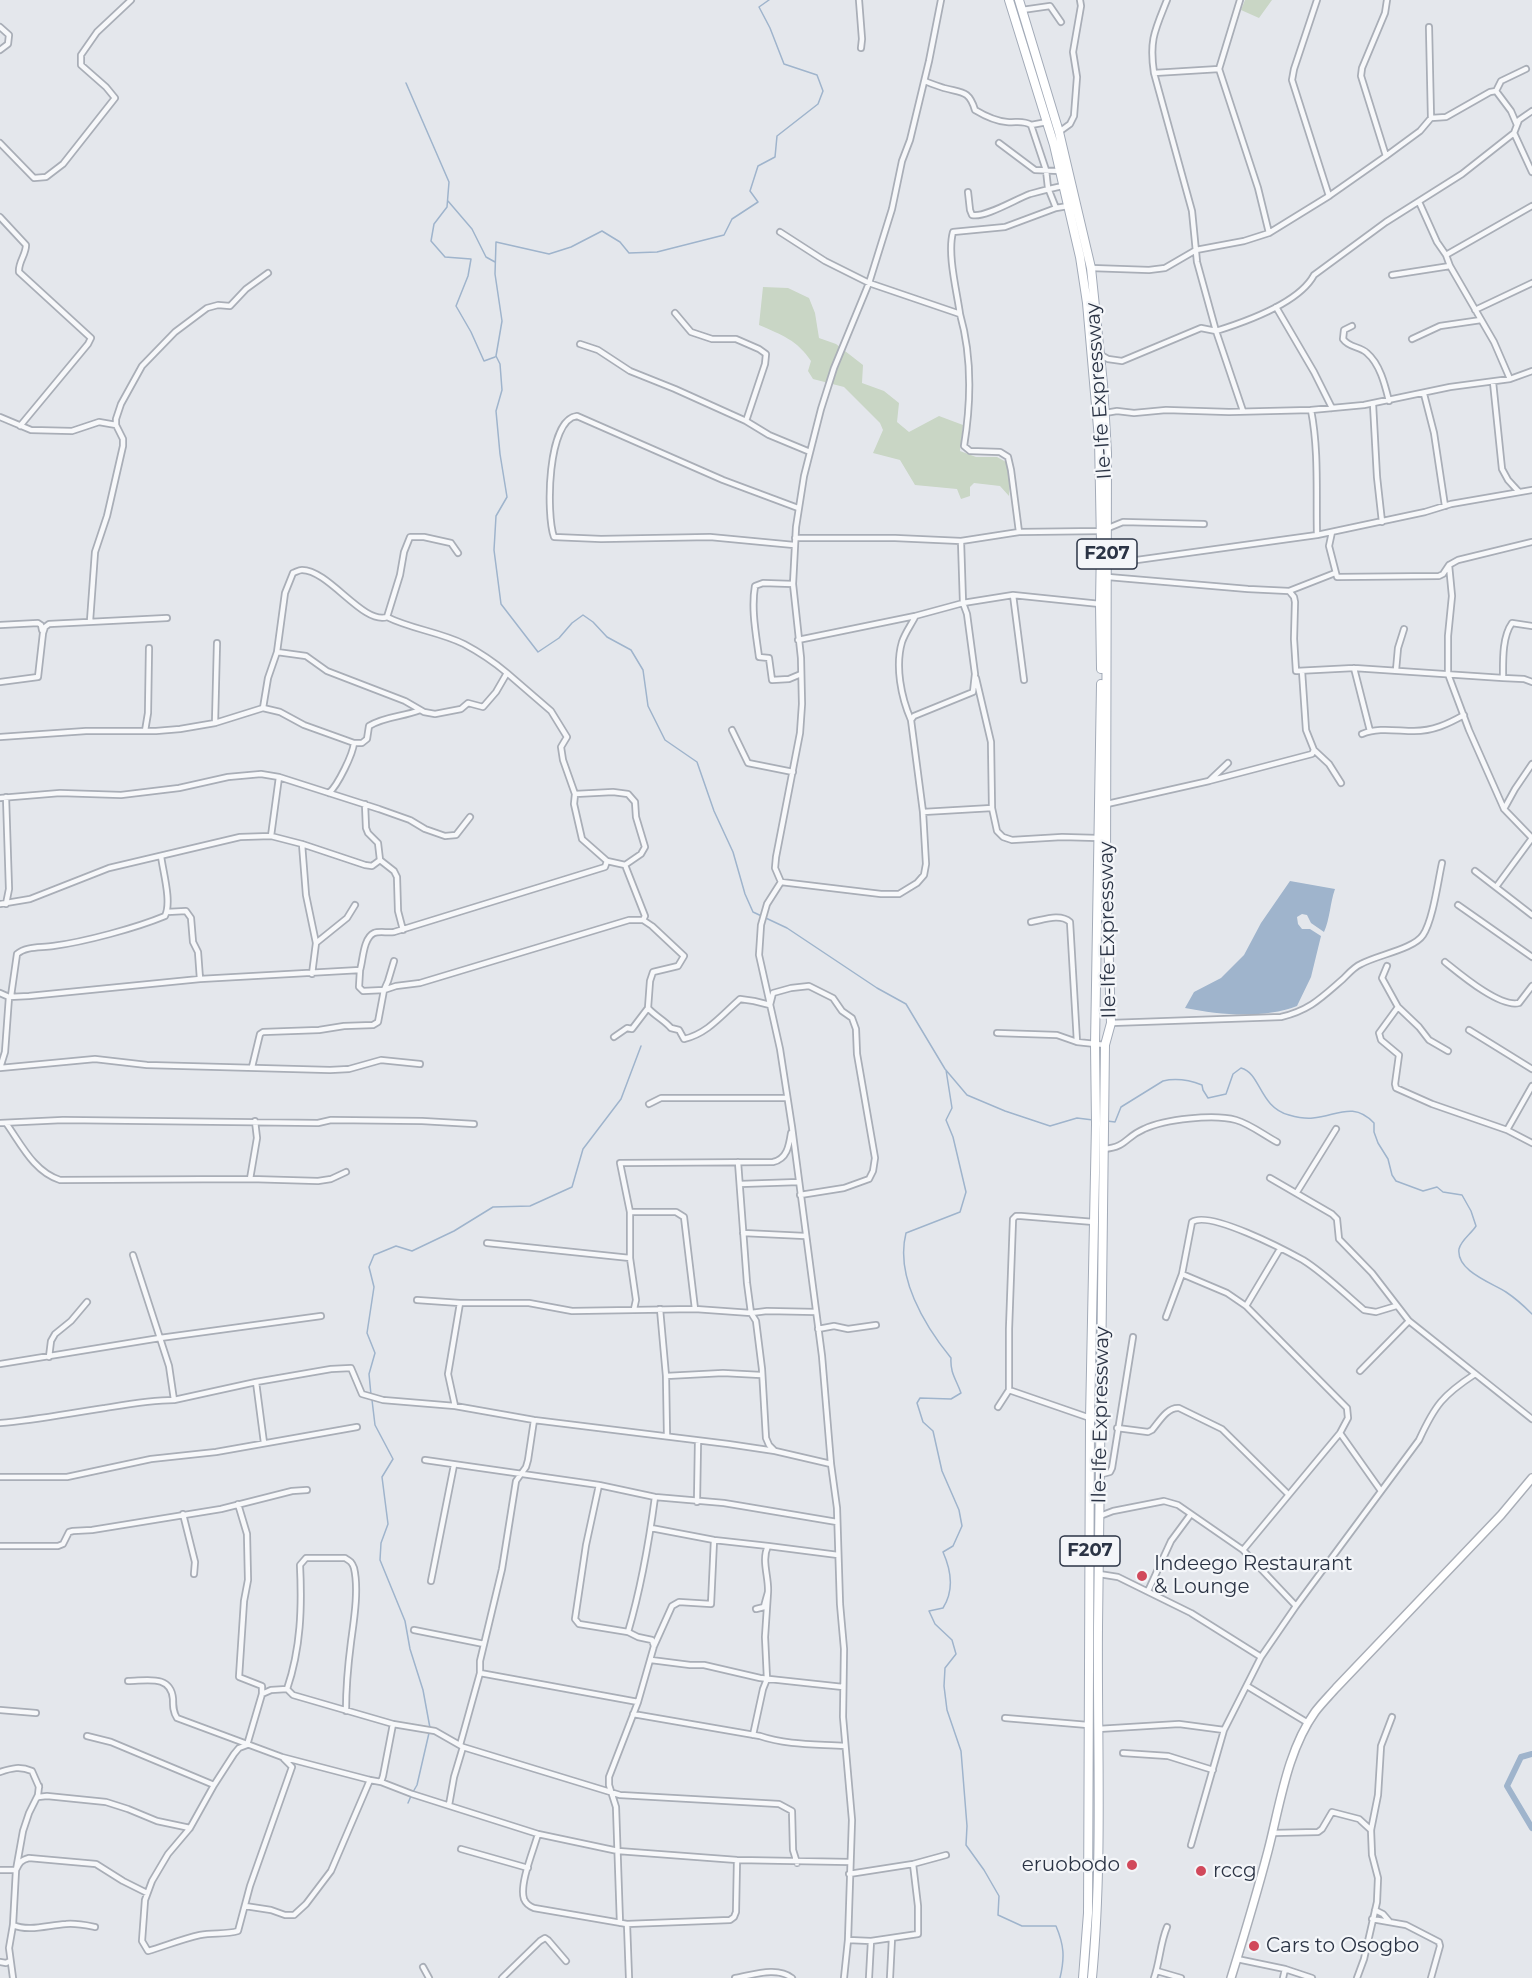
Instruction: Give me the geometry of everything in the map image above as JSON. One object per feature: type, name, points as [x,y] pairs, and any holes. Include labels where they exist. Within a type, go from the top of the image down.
[{"type":"main road","name":"Ile-Ife Expressway","points":[[1009,0],[1047,122],[1069,206],[1080,257],[1105,413],[1107,453],[1100,604],[1095,1046],[1104,1149],[1100,1516],[1099,1574],[1089,1725],[1088,1913],[1083,1978]]},
{"type":"main road","name":"Ile-Ife Expressway","points":[[1018,0],[1059,132],[1091,268],[1100,354],[1099,439],[1103,530],[1108,564],[1106,874],[1111,1023],[1105,1045],[1094,1222],[1090,1418],[1098,1729],[1097,1913],[1092,1978]]},
{"type":"main road","points":[[1097,848],[1107,848]]},
{"type":"main road","points":[[1097,874],[1106,874]]},
{"type":"main road","points":[[1096,1064],[1105,1064]]},
{"type":"main road","points":[[1231,1978],[1294,1756],[1308,1724],[1336,1688],[1501,1515],[1532,1478]]},
{"type":"street","points":[[0,143],[34,178],[46,177],[63,164],[114,98],[106,87],[81,65],[81,55],[97,32],[131,0]]},
{"type":"street","points":[[860,0],[861,48]]},
{"type":"street","points":[[781,882],[775,868],[776,857],[793,772],[801,714],[801,674],[793,584],[798,508],[821,409],[834,368],[869,283],[892,209],[902,161],[910,140],[925,81],[941,0]]},
{"type":"street","points":[[1059,132],[1070,124],[1074,116],[1077,77],[1073,52],[1080,0]]},
{"type":"street","points":[[1167,0],[1152,37],[1154,73],[1192,211],[1201,279],[1242,411]]},
{"type":"street","points":[[1240,0],[1219,69],[1252,168],[1269,233]]},
{"type":"street","points":[[1317,0],[1292,80],[1329,196]]},
{"type":"street","points":[[1386,156],[1361,76],[1362,68],[1385,13],[1387,0]]},
{"type":"street","points":[[1022,10],[1050,6],[1061,22]]},
{"type":"street","points":[[0,27],[9,35],[8,44],[0,50]]},
{"type":"street","points":[[1091,268],[1149,270],[1166,268],[1196,250],[1244,241],[1269,233],[1329,196],[1386,156],[1420,131],[1431,118],[1429,27]]},
{"type":"street","points":[[1154,73],[1219,69]]},
{"type":"street","points":[[1496,91],[1501,81],[1526,69]]},
{"type":"street","points":[[925,81],[967,95],[975,110],[992,119],[1026,122],[1031,125],[1047,122]]},
{"type":"street","points":[[1431,118],[1446,117],[1490,92],[1496,91]]},
{"type":"street","points":[[1496,91],[1511,111],[1517,125]]},
{"type":"street","points":[[1100,354],[1108,359],[1122,361],[1201,328],[1216,331],[1237,325],[1276,307],[1309,285],[1314,275],[1369,234],[1462,174],[1514,133],[1519,120],[1532,111]]},
{"type":"street","points":[[1031,125],[1046,170],[1048,188],[1056,208]]},
{"type":"street","points":[[1514,133],[1532,172]]},
{"type":"street","points":[[999,143],[1035,170],[1060,171]]},
{"type":"street","points":[[968,192],[972,215],[978,216],[1048,188],[1063,186]]},
{"type":"street","points":[[1419,202],[1437,242],[1494,342],[1510,379]]},
{"type":"street","points":[[1019,532],[1008,458],[1000,452],[970,451],[964,446],[969,412],[967,338],[960,314],[951,239],[953,232],[1005,227],[1056,208],[1069,206]]},
{"type":"street","points":[[1446,255],[1532,206]]},
{"type":"street","points":[[0,217],[26,245],[18,268],[23,278],[91,338],[55,386],[20,426]]},
{"type":"street","points":[[780,232],[825,261],[869,283],[960,314]]},
{"type":"street","points":[[1392,274],[1450,266]]},
{"type":"street","points":[[90,621],[95,552],[107,516],[123,446],[123,439],[116,425],[121,404],[142,366],[175,332],[213,305],[230,306],[246,289],[268,273]]},
{"type":"street","points":[[1476,310],[1532,283]]},
{"type":"street","points":[[1276,307],[1332,408]]},
{"type":"street","points":[[675,313],[691,332],[712,339],[735,339],[766,354],[765,364],[746,421]]},
{"type":"street","points":[[1412,339],[1440,326],[1481,320]]},
{"type":"street","points":[[1352,326],[1344,330],[1342,334],[1345,342],[1366,351],[1378,369],[1389,401]]},
{"type":"street","points":[[580,344],[598,350],[630,371],[675,389],[746,421],[769,435],[810,452]]},
{"type":"street","points":[[1105,413],[1166,410],[1311,410],[1373,404],[1450,387],[1510,379],[1532,371]]},
{"type":"street","points":[[1493,382],[1502,469],[1519,492]]},
{"type":"street","points":[[1424,394],[1434,433],[1445,506]]},
{"type":"street","points":[[1373,404],[1382,522]]},
{"type":"street","points":[[1311,410],[1316,432],[1317,535]]},
{"type":"street","points":[[794,545],[710,537],[601,539],[554,537],[549,475],[552,457],[565,421],[577,416],[723,480],[798,508]]},
{"type":"street","points":[[0,417],[31,430],[72,431],[99,422],[116,425]]},
{"type":"street","points":[[1108,564],[1317,535],[1445,506],[1532,490]]},
{"type":"street","points":[[795,538],[895,538],[961,541],[1019,532],[1103,530],[1123,522],[1204,524]]},
{"type":"street","points":[[1332,531],[1329,546],[1335,573],[1341,578],[1439,576],[1458,560],[1532,542]]},
{"type":"street","points":[[387,617],[410,537],[424,537],[451,543],[458,553]]},
{"type":"street","points":[[961,541],[963,603],[967,614],[975,674],[991,742],[992,808],[997,831],[1003,837],[1012,840],[1098,838]]},
{"type":"street","points":[[1449,566],[1452,596],[1448,636],[1448,674],[1504,808],[1532,838],[1496,887]]},
{"type":"street","points":[[262,708],[268,678],[277,652],[285,592],[293,573],[302,570],[319,575],[370,614],[382,618],[387,617],[401,624],[463,643],[492,660],[551,711],[567,737],[561,747],[575,794],[574,804],[582,839],[607,861],[625,865],[641,854],[645,847],[636,817],[635,802],[628,794],[613,792],[575,794]]},
{"type":"street","points":[[1108,577],[1289,591],[1335,573]]},
{"type":"street","points":[[793,584],[755,586],[755,629],[759,657],[769,658],[772,680],[801,674]]},
{"type":"street","points":[[1289,591],[1295,602],[1294,669],[1296,671],[1354,668],[1532,682]]},
{"type":"street","points":[[1013,595],[1024,680]]},
{"type":"street","points":[[798,640],[915,616],[963,603],[1013,595],[1100,604]]},
{"type":"street","points":[[781,882],[881,894],[899,894],[917,883],[924,875],[926,864],[923,812],[911,720],[901,684],[899,656],[902,641],[915,616]]},
{"type":"street","points":[[0,682],[38,677],[43,633],[49,624],[167,618]]},
{"type":"street","points":[[1503,678],[1509,626],[1516,622],[1532,626]]},
{"type":"street","points":[[0,625],[38,624],[42,626],[43,633]]},
{"type":"street","points":[[1395,670],[1404,629]]},
{"type":"street","points":[[215,723],[217,643]]},
{"type":"street","points":[[145,730],[149,648]]},
{"type":"street","points":[[277,652],[306,656],[327,671],[405,701],[420,710],[435,714],[461,709],[468,703],[483,707],[496,692],[507,673]]},
{"type":"street","points":[[1354,668],[1370,730]]},
{"type":"street","points":[[1302,671],[1306,730],[1314,750],[1329,764],[1341,783]]},
{"type":"street","points":[[911,720],[914,716],[972,692],[975,674]]},
{"type":"street","points":[[0,737],[86,731],[180,729],[215,723],[262,708],[280,712],[304,725],[354,743],[362,743],[367,739],[369,726],[383,718],[420,710]]},
{"type":"street","points":[[1362,734],[1370,730],[1432,730],[1464,715]]},
{"type":"street","points":[[732,730],[748,763],[793,772]]},
{"type":"street","points":[[329,793],[336,786],[353,751],[354,743]]},
{"type":"street","points":[[1107,804],[1302,758],[1312,754],[1314,750]]},
{"type":"street","points":[[1209,781],[1228,763]]},
{"type":"street","points":[[1504,808],[1532,764]]},
{"type":"street","points":[[0,798],[60,793],[121,795],[179,788],[228,777],[261,774],[279,777],[365,804],[410,820],[425,829],[445,836],[456,835],[470,818]]},
{"type":"street","points":[[271,836],[279,777]]},
{"type":"street","points":[[3,904],[9,889],[6,797]]},
{"type":"street","points":[[365,804],[368,833],[378,843],[380,860],[394,871],[397,877],[396,896],[403,930]]},
{"type":"street","points":[[923,812],[992,808]]},
{"type":"street","points":[[3,904],[30,899],[109,868],[240,837],[271,836],[365,865],[372,866],[380,860]]},
{"type":"street","points":[[302,844],[306,895],[316,943],[312,974]]},
{"type":"street","points":[[161,856],[167,912]]},
{"type":"street","points":[[607,861],[605,867],[403,930],[374,933],[369,937],[366,945],[360,970],[359,987],[363,991],[384,990],[420,983],[629,920],[643,920],[668,939],[684,956],[678,966],[653,972],[648,1008],[632,1029],[627,1028],[615,1037]]},
{"type":"street","points":[[1111,1023],[1281,1017],[1305,1010],[1358,965],[1412,944],[1422,937],[1427,927],[1442,863]]},
{"type":"street","points":[[625,865],[645,916],[643,920]]},
{"type":"street","points":[[1475,871],[1532,915]]},
{"type":"street","points":[[781,882],[770,898],[765,911],[761,925],[759,955],[780,1049],[792,1127],[822,1356],[837,1522],[844,1649],[845,1746],[852,1820],[848,1940],[844,1978]]},
{"type":"street","points":[[316,943],[347,918],[355,905]]},
{"type":"street","points":[[1458,905],[1532,957]]},
{"type":"street","points":[[200,979],[198,952],[193,942],[191,918],[186,911],[167,912],[162,917],[109,934],[56,946],[23,950],[17,954],[5,1052],[0,1068],[95,1059],[147,1065],[330,1070],[349,1069],[381,1060],[420,1064]]},
{"type":"street","points":[[1031,922],[1059,917],[1066,918],[1070,922],[1077,1042]]},
{"type":"street","points":[[252,1067],[260,1034],[263,1032],[319,1030],[373,1025],[378,1022],[384,990],[394,961]]},
{"type":"street","points":[[1445,962],[1476,988],[1508,1005],[1518,1004],[1531,990]]},
{"type":"street","points":[[1387,966],[1382,978],[1398,1008],[1419,1027],[1429,1040],[1448,1051]]},
{"type":"street","points":[[0,993],[10,997],[200,979],[360,970]]},
{"type":"street","points":[[770,1005],[773,993],[809,986],[833,998],[842,1011],[852,1018],[856,1029],[857,1054],[875,1158],[873,1171],[869,1179],[844,1188],[800,1195]]},
{"type":"street","points":[[648,1008],[671,1028],[679,1030],[684,1039],[694,1037],[713,1025],[740,999],[770,1005]]},
{"type":"street","points":[[1398,1008],[1379,1033],[1381,1040],[1399,1055],[1396,1088],[1432,1104],[1507,1130],[1532,1143]]},
{"type":"street","points":[[1469,1030],[1532,1069]]},
{"type":"street","points":[[997,1034],[1057,1035],[1095,1046],[1105,1045]]},
{"type":"street","points":[[1507,1130],[1532,1086]]},
{"type":"street","points":[[649,1104],[661,1098],[786,1098]]},
{"type":"street","points":[[1104,1149],[1116,1148],[1136,1132],[1149,1126],[1197,1118],[1235,1120],[1277,1142]]},
{"type":"street","points":[[346,1172],[331,1179],[318,1181],[60,1180],[40,1170],[3,1123],[63,1120],[318,1123],[331,1120],[422,1120],[474,1124]]},
{"type":"street","points":[[250,1179],[256,1138],[255,1121]]},
{"type":"street","points":[[634,1309],[636,1300],[630,1258],[630,1212],[620,1163],[778,1161],[789,1148],[792,1127]]},
{"type":"street","points":[[1297,1192],[1336,1129]]},
{"type":"street","points":[[738,1162],[751,1313],[756,1321],[766,1438],[775,1451]]},
{"type":"street","points":[[1270,1178],[1332,1214],[1337,1219],[1339,1239],[1372,1273],[1409,1321],[1532,1419]]},
{"type":"street","points":[[739,1186],[740,1183],[799,1182]]},
{"type":"street","points":[[630,1212],[676,1212],[684,1217],[695,1309]]},
{"type":"street","points":[[998,1407],[1009,1390],[1013,1220],[1016,1216],[1021,1216],[1094,1222]]},
{"type":"street","points":[[1166,1317],[1182,1274],[1192,1222],[1195,1220],[1230,1226],[1256,1236],[1305,1261],[1364,1310],[1376,1312],[1396,1305]]},
{"type":"street","points":[[743,1233],[805,1236]]},
{"type":"street","points":[[487,1243],[630,1258]]},
{"type":"street","points":[[1246,1306],[1280,1248]]},
{"type":"street","points":[[133,1255],[170,1366],[174,1401]]},
{"type":"street","points":[[1182,1274],[1227,1293],[1246,1306],[1347,1408],[1348,1418],[1340,1433],[1243,1550]]},
{"type":"street","points":[[417,1300],[460,1303],[529,1303],[572,1311],[695,1309],[751,1313],[816,1312]]},
{"type":"street","points":[[49,1357],[51,1341],[55,1334],[71,1321],[87,1302]]},
{"type":"street","points":[[455,1407],[448,1374],[460,1303]]},
{"type":"street","points":[[660,1309],[666,1376],[667,1436]]},
{"type":"street","points":[[0,1364],[160,1338],[321,1316]]},
{"type":"street","points":[[1360,1371],[1409,1321]]},
{"type":"street","points":[[818,1329],[834,1326],[848,1329],[876,1325]]},
{"type":"street","points":[[1100,1475],[1110,1472],[1112,1468],[1133,1337]]},
{"type":"street","points":[[0,1423],[27,1421],[153,1400],[174,1401],[256,1382],[331,1369],[351,1368],[356,1383],[364,1394],[383,1400],[455,1407],[534,1420],[775,1451],[831,1464]]},
{"type":"street","points":[[666,1376],[723,1373],[761,1375]]},
{"type":"street","points":[[1191,1845],[1224,1730],[1261,1657],[1419,1440],[1438,1404],[1450,1390],[1475,1374]]},
{"type":"street","points":[[256,1382],[264,1443]]},
{"type":"street","points":[[1009,1390],[1090,1418],[1100,1419]]},
{"type":"street","points":[[1117,1428],[1148,1432],[1168,1411],[1179,1408],[1222,1429],[1288,1494]]},
{"type":"street","points":[[449,1805],[502,1569],[516,1481],[528,1460],[534,1420]]},
{"type":"street","points":[[0,1477],[67,1477],[151,1459],[216,1452],[357,1427]]},
{"type":"street","points":[[1340,1433],[1381,1491]]},
{"type":"street","points":[[697,1502],[698,1441]]},
{"type":"street","points":[[425,1460],[599,1485],[655,1497],[724,1503],[837,1522]]},
{"type":"street","points":[[431,1581],[454,1465]]},
{"type":"street","points":[[599,1485],[586,1545],[575,1619],[579,1624],[628,1632],[652,1640],[654,1646]]},
{"type":"street","points":[[0,1545],[58,1546],[63,1544],[69,1532],[73,1531],[92,1530],[212,1510],[292,1491],[307,1490]]},
{"type":"street","points":[[628,1632],[635,1609],[655,1497]]},
{"type":"street","points":[[1100,1516],[1143,1504],[1164,1501],[1178,1505],[1243,1550],[1296,1606]]},
{"type":"street","points":[[238,1504],[247,1534],[248,1580],[244,1601],[239,1677],[271,1690]]},
{"type":"street","points":[[183,1514],[195,1562],[194,1574]]},
{"type":"street","points":[[1148,1591],[1171,1541],[1191,1514]]},
{"type":"street","points":[[651,1528],[714,1540],[838,1555]]},
{"type":"street","points":[[620,1923],[616,1808],[609,1777],[638,1702],[654,1646],[672,1606],[679,1602],[711,1604],[714,1540]]},
{"type":"street","points":[[753,1735],[763,1689],[768,1679],[765,1637],[768,1592],[765,1550],[768,1546]]},
{"type":"street","points":[[287,1689],[300,1634],[300,1565],[306,1558],[345,1558],[353,1565],[355,1594],[346,1711]]},
{"type":"street","points":[[1099,1574],[1118,1577],[1191,1613],[1261,1657]]},
{"type":"street","points":[[756,1609],[764,1607],[768,1592]]},
{"type":"street","points":[[414,1630],[484,1644]]},
{"type":"street","points":[[651,1660],[704,1665],[768,1679],[843,1687]]},
{"type":"street","points":[[480,1673],[638,1702]]},
{"type":"street","points":[[128,1681],[166,1683],[172,1692],[174,1714],[177,1718],[247,1745],[282,1757],[381,1782],[538,1834],[618,1851],[737,1860],[850,1862]]},
{"type":"street","points":[[247,1745],[262,1694],[262,1686]]},
{"type":"street","points":[[1247,1686],[1308,1724]]},
{"type":"street","points":[[262,1694],[271,1690],[287,1689],[293,1695],[346,1711],[393,1724],[435,1731],[461,1746],[612,1792],[631,1796],[779,1804],[792,1811],[794,1862]]},
{"type":"street","points":[[0,1710],[36,1713]]},
{"type":"street","points":[[633,1714],[771,1740],[845,1746]]},
{"type":"street","points":[[1357,1978],[1364,1959],[1375,1910],[1378,1878],[1372,1855],[1371,1830],[1378,1795],[1381,1746],[1392,1717]]},
{"type":"street","points":[[1005,1718],[1089,1725]]},
{"type":"street","points":[[381,1782],[393,1724]]},
{"type":"street","points":[[1098,1729],[1179,1724],[1224,1730]]},
{"type":"street","points":[[87,1736],[111,1742],[214,1785]]},
{"type":"street","points":[[247,1745],[239,1748],[214,1785],[190,1828],[168,1854],[152,1881],[147,1893],[142,1941],[148,1951],[200,1935],[238,1932],[292,1767],[282,1757]]},
{"type":"street","points":[[1123,1753],[1168,1756],[1213,1770]]},
{"type":"street","points":[[0,1772],[15,1767],[32,1771],[41,1792],[47,1796]]},
{"type":"street","points":[[245,1906],[294,1915],[306,1904],[331,1871],[370,1780]]},
{"type":"street","points":[[13,1978],[9,1948],[13,1926],[16,1870],[23,1831],[39,1786]]},
{"type":"street","points":[[35,1800],[38,1797],[47,1796],[106,1802],[157,1821],[190,1828]]},
{"type":"street","points":[[1273,1833],[1318,1832],[1332,1812],[1359,1820],[1371,1830]]},
{"type":"street","points":[[538,1834],[522,1888],[527,1905],[627,1924],[730,1920],[736,1912],[737,1860]]},
{"type":"street","points":[[461,1849],[528,1868]]},
{"type":"street","points":[[849,1874],[913,1864],[946,1855]]},
{"type":"street","points":[[16,1870],[23,1859],[29,1858],[96,1864],[147,1893]]},
{"type":"street","points":[[848,1940],[871,1941],[918,1934],[918,1906],[913,1864]]},
{"type":"street","points":[[0,1870],[16,1870]]},
{"type":"street","points":[[1375,1910],[1389,1921]]},
{"type":"street","points":[[1372,1919],[1406,1925],[1439,1942],[1440,1946],[1431,1978]]},
{"type":"street","points":[[13,1926],[23,1929],[64,1924],[83,1924],[95,1927]]},
{"type":"street","points":[[627,1924],[629,1978]]},
{"type":"street","points":[[1155,1978],[1162,1938],[1167,1928]]},
{"type":"street","points":[[502,1978],[545,1938],[566,1961]]},
{"type":"street","points":[[890,1978],[892,1938]]},
{"type":"street","points":[[869,1978],[871,1941]]},
{"type":"street","points":[[1237,1959],[1285,1969],[1312,1978]]},
{"type":"street","points":[[0,1962],[10,1961]]},
{"type":"street","points":[[423,1967],[429,1978]]},
{"type":"street","points":[[1283,1978],[1285,1969]]},
{"type":"street","points":[[735,1978],[774,1971],[785,1972],[792,1978]]},
{"type":"street","points":[[1157,1971],[1181,1978]]},
{"type":"green space","points":[[1245,0],[1272,0],[1259,18],[1241,10]]},
{"type":"green space","points":[[763,287],[788,288],[809,298],[815,313],[819,338],[836,344],[863,365],[862,383],[884,391],[899,403],[897,422],[909,432],[939,416],[963,425],[960,451],[976,457],[997,457],[1006,462],[1010,483],[1009,496],[1000,486],[974,483],[970,487],[970,496],[961,499],[957,489],[915,485],[900,460],[873,453],[883,430],[880,423],[844,387],[813,379],[808,371],[811,361],[794,343],[759,325]]},
{"type":"water","points":[[1290,881],[1335,889],[1324,932],[1311,923],[1307,915],[1302,914],[1297,917],[1302,929],[1310,929],[1321,936],[1311,977],[1297,1006],[1256,1014],[1185,1008],[1194,992],[1221,978],[1244,955],[1261,923]]},
{"type":"waterway","points":[[769,0],[759,7],[784,64],[817,75],[823,91],[818,104],[777,136],[775,157],[758,166],[750,191],[758,202],[732,219],[724,235],[657,252],[629,253],[620,242],[602,231],[571,247],[549,254],[496,242],[495,274],[502,321],[496,356],[500,364],[502,390],[496,411],[507,497],[496,516],[494,550],[501,604],[538,652],[559,638],[572,623],[583,615],[607,637],[631,650],[643,670],[648,706],[665,740],[697,762],[714,811],[733,852],[745,894],[753,912],[787,928],[877,988],[906,1004],[945,1069],[967,1095],[1050,1126],[1077,1118],[1093,1120]]},
{"type":"waterway","points":[[406,83],[449,182],[447,207],[434,224],[431,241],[445,257],[471,259],[468,276],[456,306],[484,361],[495,357]]},
{"type":"waterway","points":[[448,201],[472,229],[486,257],[495,262]]},
{"type":"waterway","points":[[371,1395],[369,1374],[375,1353],[367,1333],[374,1287],[369,1267],[374,1255],[396,1246],[412,1251],[454,1231],[493,1207],[530,1206],[572,1187],[583,1149],[621,1099],[641,1046]]},
{"type":"waterway","points":[[1107,1121],[1115,1122],[1121,1107],[1163,1081],[1182,1080],[1202,1085],[1208,1098],[1226,1094],[1233,1074],[1241,1068],[1253,1076],[1272,1105],[1289,1115],[1310,1118],[1352,1111],[1366,1116],[1374,1123],[1378,1143],[1388,1159],[1396,1181],[1423,1191],[1437,1187],[1443,1192],[1462,1195],[1476,1226],[1460,1246],[1460,1257],[1463,1264],[1476,1275],[1509,1294],[1532,1314]]},
{"type":"waterway","points":[[946,1070],[952,1108],[946,1120],[953,1137],[966,1192],[960,1212],[906,1233],[904,1249],[908,1283],[914,1299],[931,1331],[951,1358],[952,1372],[961,1393],[951,1399],[920,1398],[917,1403],[923,1422],[933,1431],[942,1471],[959,1510],[962,1526],[953,1546],[943,1552],[950,1580],[949,1595],[943,1608],[929,1611],[935,1624],[952,1640],[956,1654],[945,1668],[944,1686],[947,1710],[961,1751],[967,1826],[966,1845],[999,1896],[998,1915],[1022,1926],[1056,1926],[1063,1951],[1060,1978]]},
{"type":"waterway","points":[[372,1400],[375,1425],[393,1459],[382,1477],[388,1524],[381,1543],[380,1560],[405,1621],[410,1649],[423,1690],[430,1728]]},
{"type":"waterway","points":[[413,1792],[417,1785],[429,1733]]},
{"type":"waterway","points":[[1532,1754],[1521,1757],[1507,1786],[1532,1828]]},
{"type":"waterway","points":[[408,1803],[411,1796]]},
{"type":"place","name":"Indeego Restaurant & Lounge","points":[[1142,1576]]},
{"type":"place","name":"eruobodo","points":[[1132,1865]]},
{"type":"place","name":"rccg","points":[[1201,1871]]},
{"type":"place","name":"Cars to Osogbo","points":[[1254,1946]]}]
